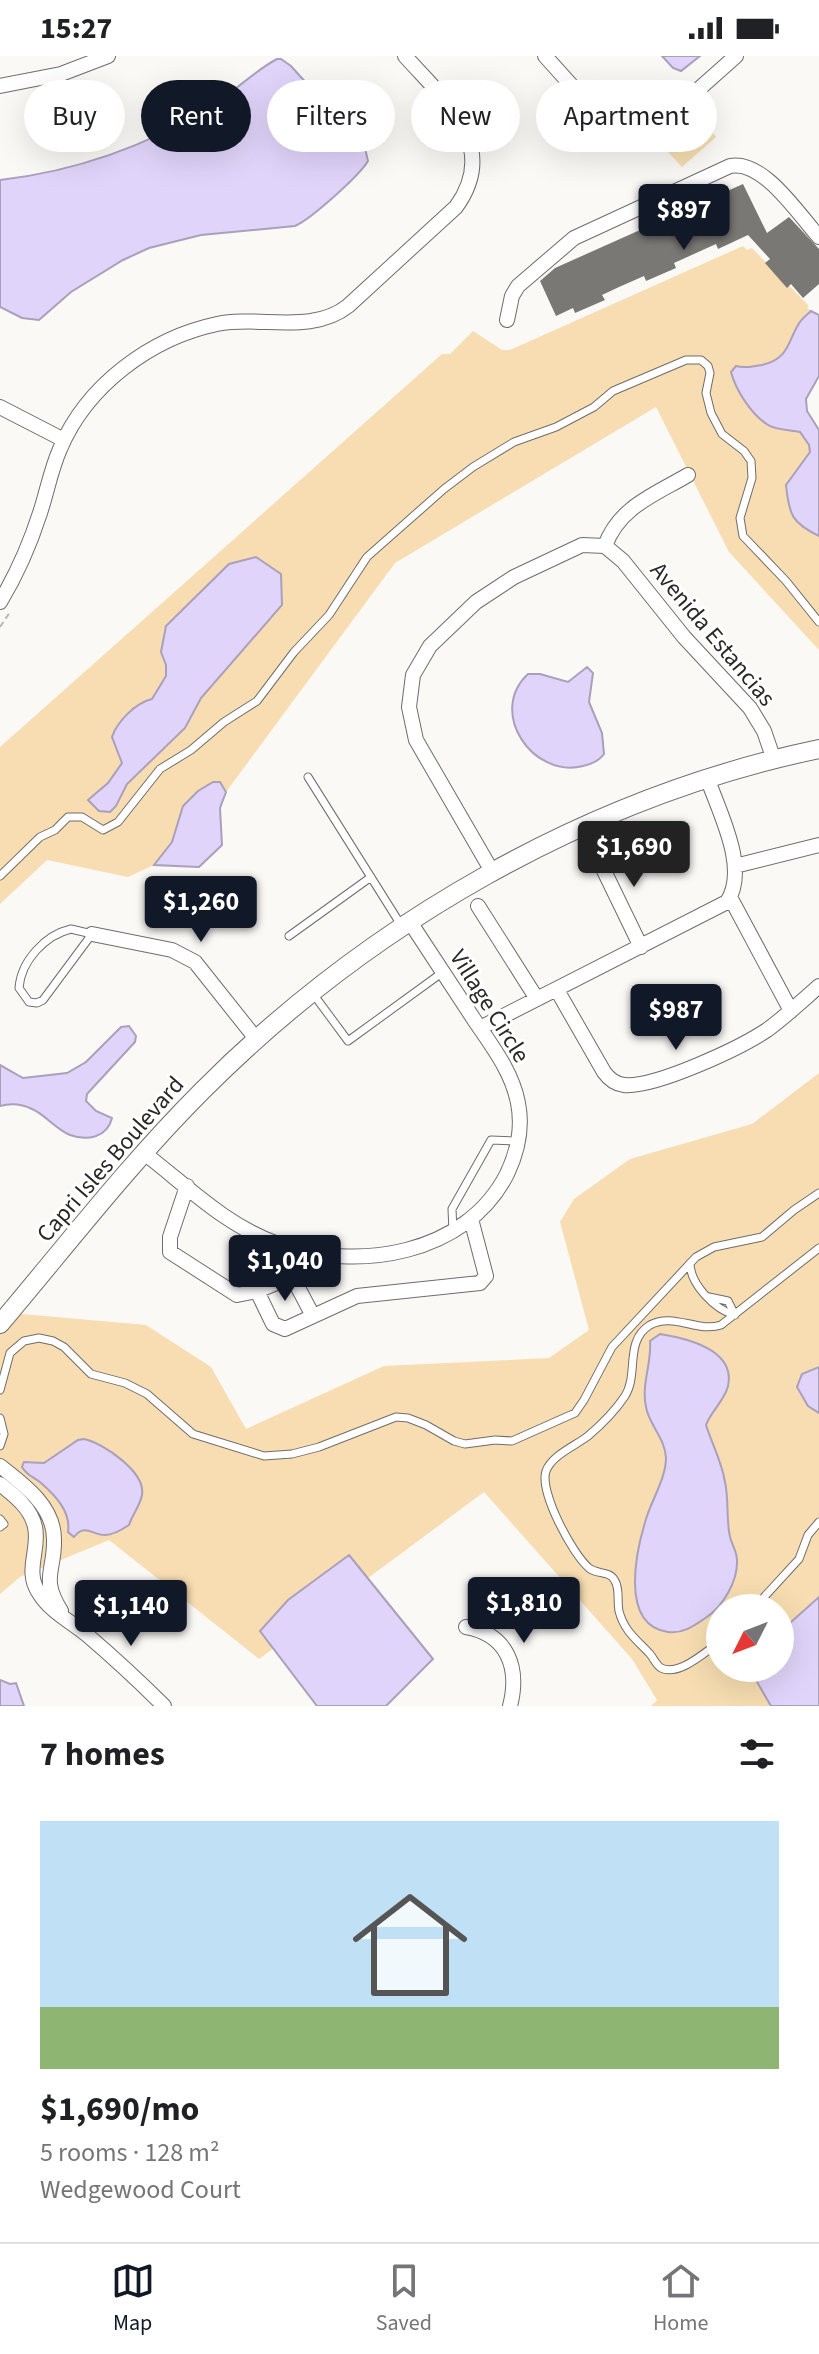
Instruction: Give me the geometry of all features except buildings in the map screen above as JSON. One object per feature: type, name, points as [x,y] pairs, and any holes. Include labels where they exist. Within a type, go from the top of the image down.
[{"type":"street","points":[[0,86],[61,74],[108,56]]},
{"type":"street","points":[[0,602],[30,542],[64,440],[86,405],[135,359],[188,332],[220,323],[256,320],[310,322],[334,315],[348,306],[456,207],[467,190],[473,172],[471,143],[453,110],[405,56]]},
{"type":"street","points":[[545,56],[617,136],[624,141],[635,142],[645,137],[736,56]]},
{"type":"street","points":[[507,320],[512,296],[518,286],[569,241],[730,166],[749,166],[765,176],[819,237]]},
{"type":"street","points":[[0,407],[64,440]]},
{"type":"street","points":[[493,873],[416,740],[409,707],[413,675],[425,652],[440,634],[486,594],[531,568],[582,545],[605,546],[614,526],[631,507],[688,475]]},
{"type":"street","name":"Avenida Estancias","points":[[605,546],[623,561],[679,631],[750,708],[764,731],[774,760]]},
{"type":"street","name":"Capri Isles Boulevard","points":[[2,1317],[203,1089],[312,993],[406,924],[493,873],[600,820],[708,780],[819,749]]},
{"type":"street","points":[[480,1028],[713,911],[730,897],[736,881],[735,866],[708,780]]},
{"type":"street","points":[[735,866],[819,845]]},
{"type":"street","points":[[593,848],[641,947]]},
{"type":"street","points":[[730,897],[791,1011]]},
{"type":"street","points":[[478,906],[537,999]]},
{"type":"street","name":"Village Circle","points":[[144,1153],[236,1225],[277,1244],[299,1250],[335,1256],[371,1255],[428,1243],[471,1219],[498,1189],[512,1163],[520,1115],[514,1087],[503,1064],[443,972],[406,924]]},
{"type":"street","points":[[92,934],[172,950],[195,962],[257,1040]]},
{"type":"street","points":[[557,990],[604,1072],[613,1082],[623,1085],[655,1079],[715,1058],[756,1036],[819,986]]},
{"type":"street","points":[[187,1186],[170,1237],[170,1252],[237,1295],[290,1279]]},
{"type":"street","points":[[257,1291],[273,1324],[285,1329],[357,1296],[480,1283],[486,1276],[471,1219]]},
{"type":"street","points":[[290,1279],[299,1250]]},
{"type":"street","points":[[290,1279],[298,1287],[313,1316]]},
{"type":"street","points":[[0,1466],[30,1490],[47,1513],[54,1536],[49,1573],[52,1594],[69,1620]]},
{"type":"street","points":[[0,1484],[19,1500],[32,1518],[36,1537],[31,1568],[39,1594],[56,1612],[117,1660],[164,1706]]},
{"type":"street","points":[[32,1518],[47,1513]]},
{"type":"street","points":[[31,1568],[49,1573]]},
{"type":"street","points":[[466,1627],[487,1632],[505,1650],[512,1670],[510,1706]]},
{"type":"lane","points":[[0,876],[40,837],[55,830],[68,817],[82,817],[103,830],[118,822],[155,773],[257,701],[291,656],[334,608],[367,557],[409,517],[464,473],[514,442],[586,412],[613,391],[686,360],[701,360],[708,366],[710,373],[706,393],[711,413],[722,434],[744,451],[751,461],[752,478],[740,518],[743,536],[786,581],[819,622]]},
{"type":"lane","points":[[308,777],[371,877],[406,924]]},
{"type":"lane","points":[[289,936],[371,877]]},
{"type":"lane","points":[[71,929],[92,934],[43,1000],[29,1002],[19,988],[20,978],[42,946],[52,936],[71,929]]},
{"type":"lane","points":[[312,993],[348,1041],[443,972]]},
{"type":"lane","points":[[453,1231],[452,1209],[491,1140],[518,1141]]},
{"type":"lane","points":[[0,1390],[10,1353],[24,1341],[47,1338],[64,1347],[91,1374],[125,1383],[147,1394],[193,1434],[255,1455],[304,1451],[342,1440],[396,1417],[426,1425],[465,1444],[517,1440],[575,1413],[612,1347],[690,1263],[714,1247],[762,1237],[819,1193]]},
{"type":"lane","points":[[706,1650],[677,1668],[666,1670],[656,1664],[627,1631],[619,1612],[615,1580],[609,1574],[589,1568],[563,1531],[545,1478],[550,1464],[588,1436],[625,1396],[631,1381],[634,1347],[644,1330],[652,1324],[668,1321],[714,1327],[725,1323],[819,1248]]},
{"type":"lane","points":[[690,1263],[698,1286],[721,1310],[735,1315]]},
{"type":"lane","points":[[0,1418],[4,1434],[0,1446]]},
{"type":"lane","points":[[0,1519],[4,1524],[0,1527]]},
{"type":"lane","points":[[767,1594],[799,1559],[808,1535],[819,1522]]},
{"type":"shaded area","points":[[662,56],[700,56],[681,71],[673,68]]},
{"type":"shaded area","points":[[281,59],[304,80],[267,80],[267,152],[366,152],[368,161],[334,196],[295,226],[201,235],[149,248],[71,292],[39,320],[22,318],[0,307],[0,180],[84,163],[125,152],[141,143],[141,152],[251,152],[251,80],[246,80]]},
{"type":"shaded area","points":[[668,152],[699,152],[682,167]]},
{"type":"shaded area","points":[[743,246],[747,250],[752,248],[809,306],[807,308],[819,315],[819,376],[806,399],[807,411],[819,430],[819,650],[729,552],[656,407],[395,563],[226,792],[220,808],[222,845],[199,867],[154,865],[128,877],[47,860],[0,904],[0,747],[442,354],[450,354],[473,331],[502,350],[510,350]]},
{"type":"shaded area","points":[[811,311],[819,315],[819,376],[806,399],[807,411],[819,430],[819,536],[797,522],[789,504],[786,485],[810,452],[809,445],[800,432],[771,427],[762,421],[741,394],[731,372],[736,366],[762,365],[777,359],[786,350],[799,323]]},
{"type":"shaded area","points":[[256,557],[281,574],[282,605],[201,698],[185,728],[127,784],[116,806],[110,812],[99,811],[88,800],[108,783],[122,763],[112,737],[114,731],[133,709],[152,699],[166,676],[161,652],[166,626],[229,564]]},
{"type":"shaded area","points":[[587,667],[593,673],[589,702],[602,733],[604,754],[595,762],[583,766],[565,767],[548,762],[533,753],[521,739],[514,723],[512,706],[517,689],[528,674],[568,682]]},
{"type":"shaded area","points":[[213,782],[220,782],[226,792],[220,808],[222,845],[199,867],[154,865],[172,842],[183,806]]},
{"type":"shaded area","points":[[129,1026],[136,1036],[135,1042],[87,1094],[86,1101],[96,1111],[112,1118],[101,1134],[89,1138],[76,1137],[28,1107],[16,1104],[0,1106],[0,1065],[23,1078],[67,1073],[86,1062],[121,1027]]},
{"type":"shaded area","points":[[819,1073],[819,1706],[651,1706],[657,1700],[632,1659],[484,1492],[259,1659],[109,1540],[20,1577],[0,1594],[0,1312],[146,1325],[211,1367],[246,1429],[384,1366],[549,1358],[589,1330],[560,1222],[574,1199],[630,1159],[752,1124]]},
{"type":"shaded area","points":[[660,1334],[695,1342],[717,1354],[728,1373],[726,1391],[706,1425],[725,1482],[729,1530],[737,1568],[727,1594],[706,1594],[706,1617],[679,1632],[652,1626],[642,1615],[635,1583],[639,1546],[662,1480],[666,1458],[648,1414],[645,1398],[650,1341]]},
{"type":"shaded area","points":[[819,1367],[819,1413],[808,1406],[797,1387],[802,1374]]},
{"type":"shaded area","points":[[84,1439],[102,1446],[122,1460],[141,1486],[141,1499],[129,1525],[112,1534],[100,1535],[85,1530],[74,1537],[68,1532],[65,1511],[57,1499],[22,1467],[24,1462],[44,1463]]},
{"type":"shaded area","points":[[349,1555],[433,1659],[386,1706],[317,1706],[260,1631],[288,1600]]},
{"type":"shaded area","points":[[819,1597],[819,1706],[771,1706],[757,1682],[794,1682],[794,1619]]},
{"type":"shaded area","points":[[0,1680],[16,1683],[24,1706],[0,1706]]}]
